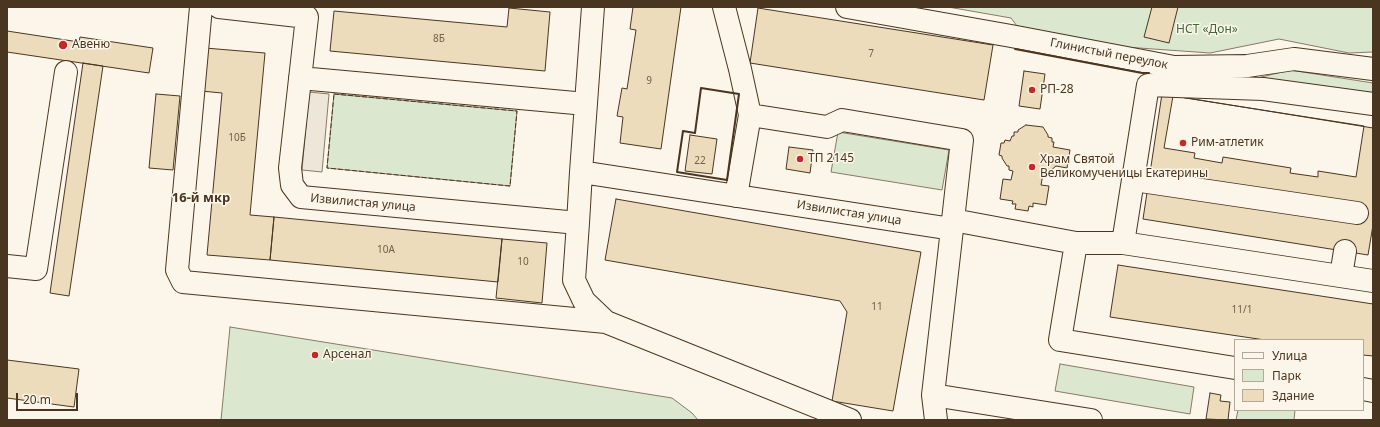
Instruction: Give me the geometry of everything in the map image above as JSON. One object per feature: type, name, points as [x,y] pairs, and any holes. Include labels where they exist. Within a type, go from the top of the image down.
[{"type":"street","points":[[202,7],[177,270],[183,282],[606,322],[850,420]]},
{"type":"street","name":"Извилистая улица","points":[[219,7],[309,12],[290,168],[292,186],[301,197],[578,223]]},
{"type":"street","points":[[593,7],[574,280],[584,301],[606,322]]},
{"type":"street","points":[[724,7],[750,115],[736,196]]},
{"type":"street","name":"Глинистый переулок","points":[[846,7],[1174,67],[1247,66],[1294,59],[1373,69]]},
{"type":"street","points":[[7,266],[36,269],[66,72]]},
{"type":"street","points":[[300,78],[586,104]]},
{"type":"street","points":[[1123,243],[1148,85],[1263,89],[1373,104]]},
{"type":"street","points":[[750,115],[827,127],[842,120],[962,140],[933,396],[936,420]]},
{"type":"street","name":"Извилистая улица","points":[[581,172],[736,196],[953,224],[1076,243],[1123,243],[1373,281]]},
{"type":"street","points":[[1134,180],[1357,213]]},
{"type":"street","points":[[1076,243],[1060,340],[1234,368]]},
{"type":"street","points":[[1341,276],[1345,251]]},
{"type":"street","points":[[933,396],[999,413],[1092,420]]},
{"type":"green space","name":"НСТ «Дон»","points":[[948,7],[1373,7],[1373,52],[1349,53],[1279,39],[1210,53],[1125,47],[1017,26],[1011,18]]},
{"type":"green space","points":[[1290,70],[1373,83],[1373,97],[1249,80]]},
{"type":"green space","points":[[334,94],[517,111],[510,186],[327,168]]},
{"type":"green space","points":[[838,132],[949,150],[942,190],[831,172]]},
{"type":"green space","name":"Арсенал","points":[[230,327],[672,398],[692,413],[698,420],[221,420]]},
{"type":"green space","points":[[1060,364],[1194,387],[1190,414],[1055,391]]},
{"type":"green space","points":[[1238,411],[1295,411],[1294,420],[1236,420]]},
{"type":"shaded area","points":[[309,92],[329,94],[322,172],[302,170]]},
{"type":"building","points":[[633,7],[681,7],[661,149],[620,143],[623,117],[617,116],[622,88],[627,89],[636,30],[630,29]]},
{"type":"building","points":[[1152,7],[1178,7],[1169,43],[1144,37]]},
{"type":"building","points":[[509,8],[550,12],[545,71],[330,51],[334,11],[507,27]]},
{"type":"building","points":[[758,8],[993,45],[984,100],[750,63]]},
{"type":"building","points":[[7,31],[79,42],[80,37],[153,48],[149,73],[7,52]]},
{"type":"building","points":[[205,48],[265,53],[250,215],[274,217],[270,260],[207,255],[222,93],[201,91]]},
{"type":"building","points":[[83,63],[103,66],[69,296],[50,293]]},
{"type":"building","name":"РП-28","points":[[1024,71],[1045,74],[1040,109],[1019,106]]},
{"type":"building","points":[[156,94],[180,96],[173,170],[149,168]]},
{"type":"building","points":[[1162,94],[1373,128],[1373,225],[1368,255],[1143,219]]},
{"type":"building","points":[[1173,96],[1364,126],[1356,177],[1318,171],[1318,177],[1290,173],[1291,168],[1223,157],[1222,163],[1194,158],[1195,153],[1164,148]]},
{"type":"building","name":"Храм Святой Великомученицы Екатерины","points":[[1026,125],[1043,127],[1048,137],[1052,138],[1052,142],[1054,142],[1053,147],[1070,150],[1067,168],[1056,166],[1048,171],[1047,175],[1043,174],[1041,185],[1049,186],[1046,205],[1033,203],[1033,207],[1029,206],[1028,211],[1015,209],[1016,204],[1012,204],[1013,201],[1000,199],[1003,179],[1011,180],[1013,171],[1009,170],[1009,166],[1007,166],[1002,156],[999,155],[1001,143],[1004,143],[1005,140],[1010,141],[1012,136],[1014,136],[1014,132],[1018,132],[1018,130]]},
{"type":"building","points":[[690,135],[717,139],[712,174],[685,171]]},
{"type":"building","name":"ТП 2145","points":[[789,147],[813,150],[810,173],[786,169]]},
{"type":"building","points":[[616,199],[921,252],[893,411],[832,401],[847,312],[840,301],[605,260]]},
{"type":"building","points":[[274,217],[502,239],[498,282],[270,260]]},
{"type":"building","points":[[502,239],[547,243],[542,303],[496,298]]},
{"type":"building","points":[[1118,265],[1373,304],[1373,356],[1364,355],[1364,339],[1258,339],[1110,317]]},
{"type":"building","points":[[7,360],[79,369],[74,407],[7,398]]},
{"type":"building","points":[[1210,393],[1221,395],[1220,401],[1230,402],[1228,420],[1206,419]]},
{"type":"fence","points":[[334,94],[517,111],[510,186],[327,168],[334,94]]},
{"type":"wall","points":[[1015,49],[1142,73],[1149,73]]},
{"type":"wall","points":[[701,88],[739,94],[727,180],[677,172],[683,131],[695,133],[701,88]]},
{"type":"place","name":"Авеню","points":[[63,45]]},
{"type":"place","name":"РП-28","points":[[1032,90]]},
{"type":"place","name":"Рим-атлетик","points":[[1183,143]]},
{"type":"place","name":"ТП 2145","points":[[800,159]]},
{"type":"place","name":"Храм Святой Великомученицы Екатерины","points":[[1032,167]]},
{"type":"place","name":"Арсенал","points":[[315,355]]},
{"type":"district","name":"16-й мкр","points":[[201,198]]}]
